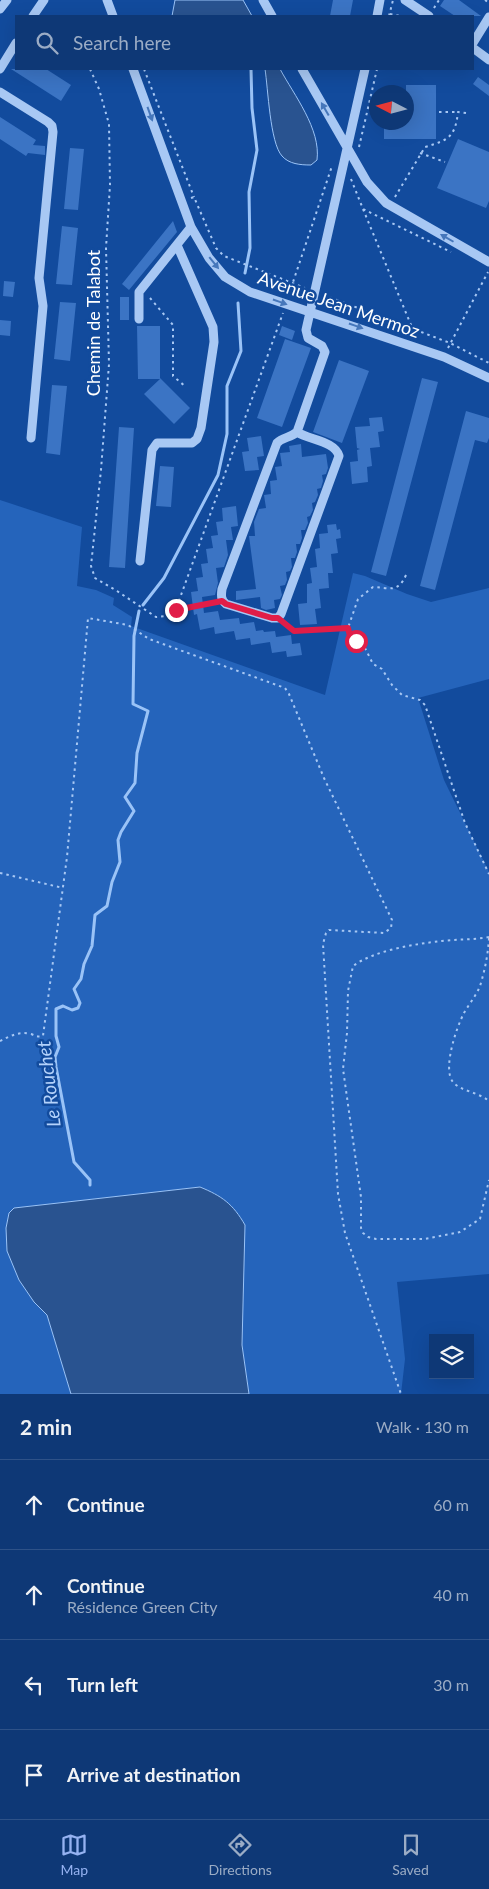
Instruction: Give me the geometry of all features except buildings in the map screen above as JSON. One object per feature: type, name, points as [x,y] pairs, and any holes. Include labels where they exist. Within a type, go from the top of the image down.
[{"type":"street","points":[[0,9],[6,0]]},
{"type":"street","points":[[34,15],[44,0]]},
{"type":"street","points":[[107,0],[113,15]]},
{"type":"street","points":[[263,0],[271,15]]},
{"type":"street","points":[[377,15],[380,0]]},
{"type":"street","points":[[405,0],[428,15]]},
{"type":"street","points":[[474,41],[489,17]]},
{"type":"street","points":[[0,69],[15,45]]},
{"type":"street","points":[[474,49],[489,60]]},
{"type":"street","name":"Avenue Jean Mermoz","points":[[133,70],[191,227],[209,258],[225,276],[250,292],[408,344],[444,357],[489,378]]},
{"type":"street","points":[[303,70],[367,182],[386,203],[489,262]]},
{"type":"street","points":[[297,432],[304,437],[332,446],[338,451],[339,456],[335,472],[278,618],[272,618],[226,604],[222,601],[222,589],[277,443],[281,439],[292,436],[297,432],[325,352],[322,346],[308,338],[306,330],[366,70]]},
{"type":"street","points":[[0,92],[48,122],[52,126],[53,132],[39,278],[43,306],[31,438]]},
{"type":"street","points":[[138,319],[139,292],[191,227]]},
{"type":"street","points":[[140,561],[152,450],[157,443],[192,444],[197,439],[201,428],[214,342],[213,327],[177,245]]},
{"type":"path","points":[[390,15],[393,0]]},
{"type":"path","points":[[485,0],[489,3]]},
{"type":"path","name":"Chemin de Talabot","points":[[90,70],[99,89],[109,124],[110,185],[106,248],[109,364],[91,566],[94,578],[156,617],[168,616],[176,608]]},
{"type":"path","points":[[144,70],[194,197],[216,248],[224,256],[450,343],[489,363]]},
{"type":"path","points":[[356,163],[377,70]]},
{"type":"path","points":[[439,112],[466,113]]},
{"type":"path","points":[[394,199],[425,147],[444,142],[451,136],[456,127],[458,112]]},
{"type":"path","points":[[420,153],[444,162]]},
{"type":"path","points":[[222,601],[176,608],[286,304],[334,161]]},
{"type":"path","points":[[182,203],[194,197]]},
{"type":"path","points":[[363,209],[411,325],[408,344]]},
{"type":"path","points":[[444,357],[489,270]]},
{"type":"path","points":[[142,289],[174,325],[173,376],[186,387]]},
{"type":"path","points":[[406,575],[401,585],[395,588],[374,587],[358,599],[348,628],[350,636],[363,644],[373,664],[382,669],[402,695],[420,700],[425,705],[465,823],[489,874]]},
{"type":"path","points":[[0,1042],[14,1034],[23,1033],[38,1037],[43,1036],[63,888],[88,618],[128,625],[148,639],[285,688],[324,778],[392,920],[391,928],[384,932],[330,930],[326,933],[323,944],[338,1194],[345,1233],[401,1394]]},
{"type":"path","points":[[278,618],[294,631],[348,628]]},
{"type":"path","points":[[0,874],[63,888]]},
{"type":"path","points":[[489,1101],[454,1084],[451,1080],[449,1063],[450,1053],[464,1014],[479,988],[489,951],[489,937],[476,940],[444,940],[406,947],[363,959],[353,966],[348,992],[347,1033],[342,1069],[361,1197],[361,1228],[363,1233],[376,1240],[425,1239],[460,1232],[480,1219],[489,1180]]},
{"type":"shaded area","points":[[175,0],[243,0],[251,15],[172,15]]},
{"type":"shaded area","points":[[265,70],[281,70],[311,124],[317,148],[317,160],[311,165],[299,164],[288,161],[282,156],[275,140]]},
{"type":"shaded area","points":[[0,500],[82,527],[77,586],[96,590],[114,598],[113,605],[132,617],[131,626],[325,695],[353,573],[431,602],[489,588],[489,679],[418,698],[444,780],[489,872],[489,1274],[397,1282],[405,1359],[401,1394],[249,1394],[242,1345],[245,1225],[236,1211],[226,1202],[200,1187],[14,1208],[9,1213],[34,1302],[47,1315],[71,1394],[0,1394]]},
{"type":"shaded area","points":[[200,1187],[226,1202],[236,1211],[245,1225],[242,1345],[249,1394],[71,1394],[47,1315],[34,1302],[19,1280],[7,1251],[6,1228],[9,1213],[14,1208]]},
{"type":"waterway","points":[[245,273],[250,248],[249,192],[257,150],[252,108],[251,70]]},
{"type":"waterway","points":[[143,605],[164,578],[218,475],[227,434],[227,386],[241,351],[238,303]]},
{"type":"waterway","name":"Le Rouchet","points":[[90,1185],[90,1180],[74,1162],[56,1067],[55,1057],[59,1047],[56,1036],[56,1009],[63,1006],[72,1010],[78,1008],[80,1003],[74,989],[81,979],[84,964],[92,946],[95,915],[107,906],[112,882],[120,862],[118,840],[134,811],[125,797],[135,783],[137,753],[148,711],[133,704],[134,636],[139,611]]},
{"type":"route","points":[[176,610],[176,608],[222,601],[226,604],[272,618],[278,618],[294,631],[348,628],[350,636],[356,641]]}]
